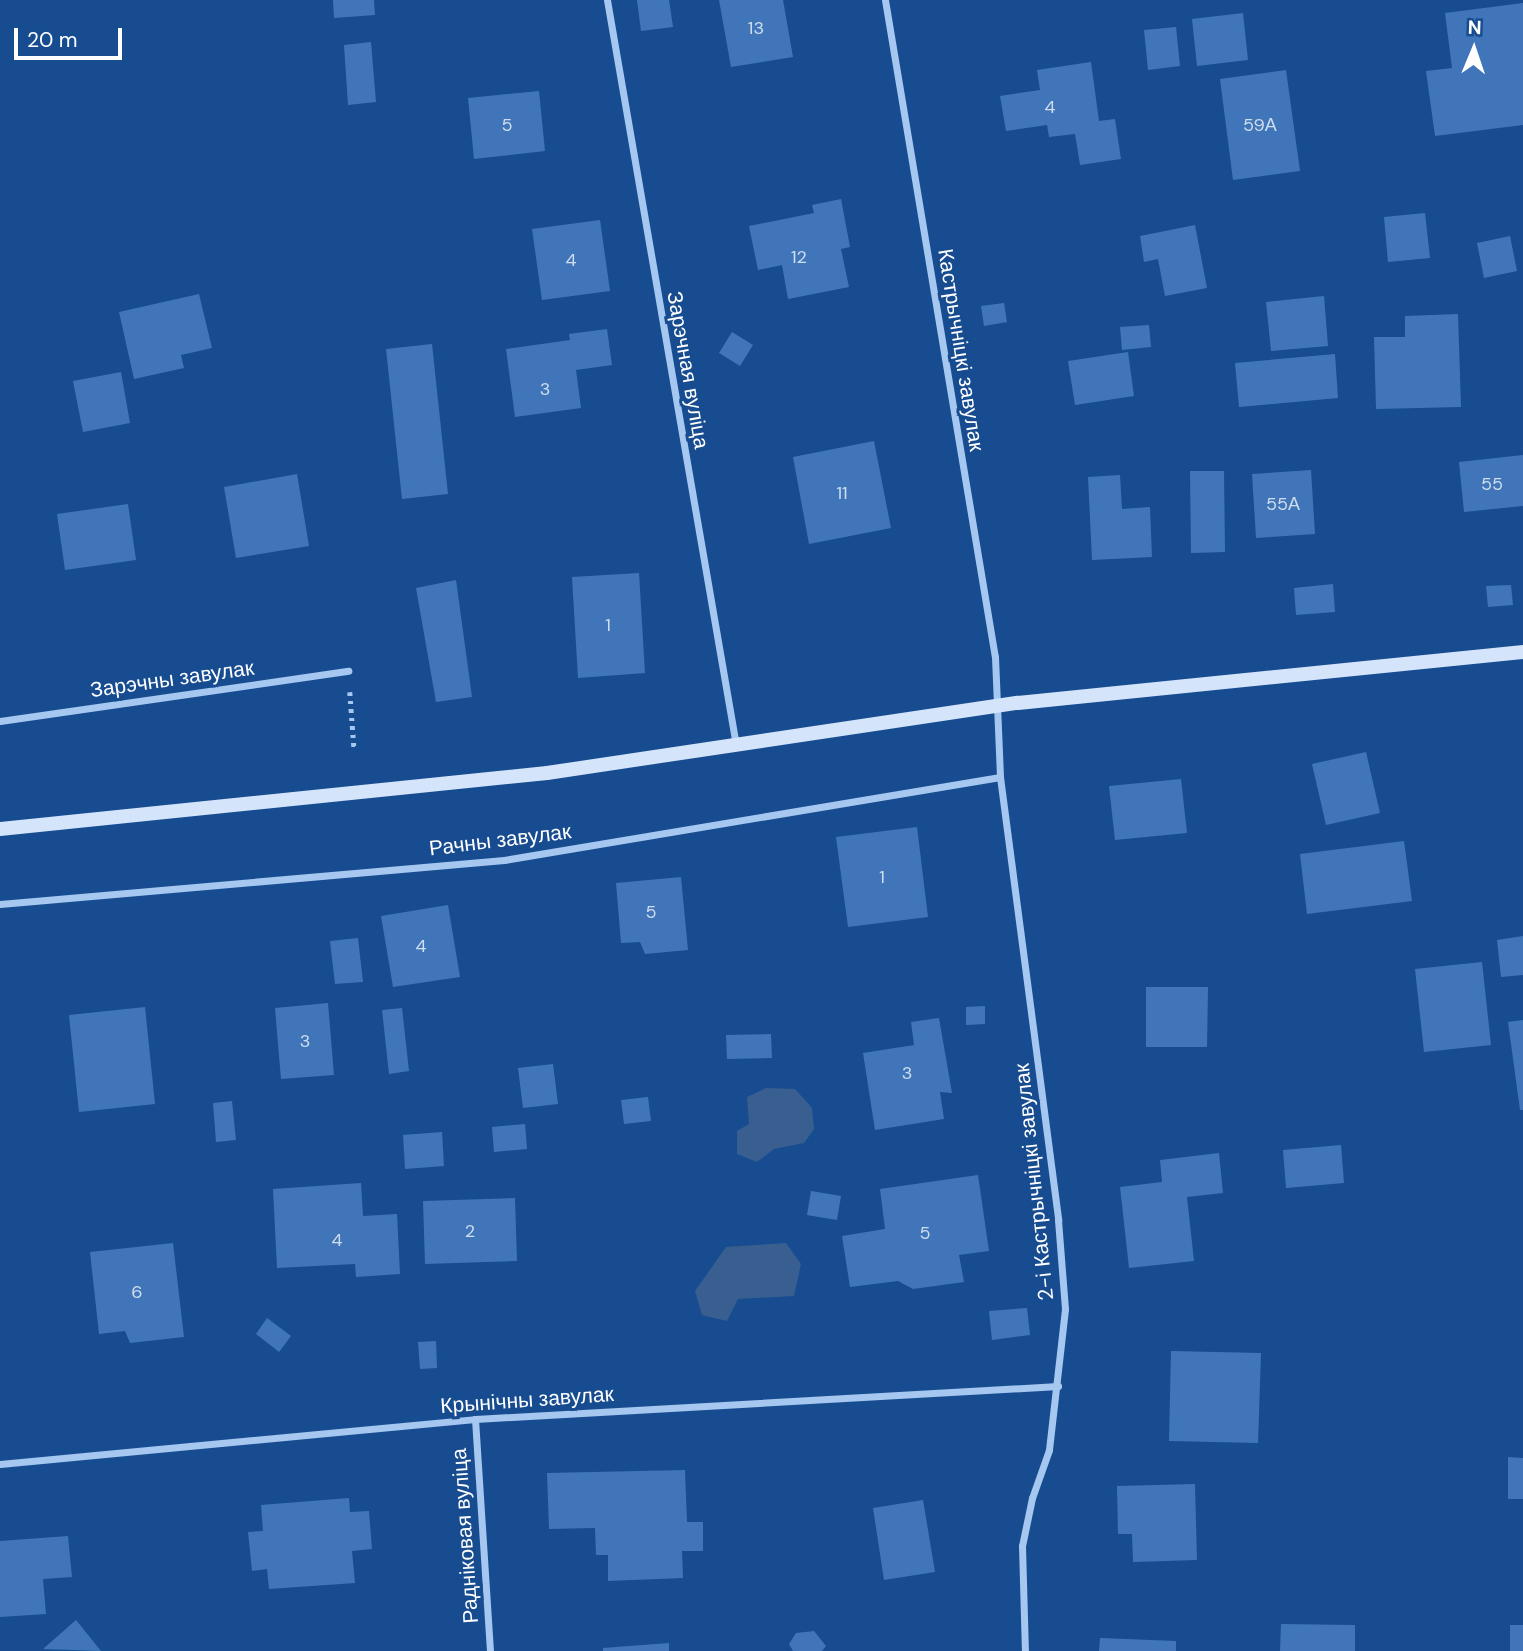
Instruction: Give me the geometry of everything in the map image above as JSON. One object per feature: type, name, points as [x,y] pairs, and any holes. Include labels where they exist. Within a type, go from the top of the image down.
[{"type":"main road","points":[[0,830],[533,775],[995,706],[1523,652]]},
{"type":"street","name":"Зарэчная вуліца","points":[[607,0],[736,746]]},
{"type":"street","name":"Кастрычніцкі завулак","points":[[885,0],[995,657],[995,706]]},
{"type":"street","name":"Зарэчны завулак","points":[[0,721],[348,671]]},
{"type":"street","name":"2-і Кастрычніцкі завулак","points":[[995,706],[1000,777],[1058,1220],[1065,1309],[1049,1450],[1031,1497],[1022,1546],[1025,1651]]},
{"type":"street","name":"Рачны завулак","points":[[0,904],[504,860],[1000,777]]},
{"type":"street","name":"Крынічны завулак","points":[[0,1464],[475,1419],[1058,1386]]},
{"type":"street","name":"Радніковая вуліца","points":[[475,1419],[490,1651]]},
{"type":"path","points":[[348,671],[354,747]]},
{"type":"water","points":[[766,1088],[795,1089],[812,1108],[814,1129],[804,1143],[774,1149],[757,1162],[737,1154],[737,1131],[749,1124],[747,1097]]},
{"type":"water","points":[[786,1243],[801,1264],[794,1296],[738,1299],[727,1321],[702,1315],[695,1291],[726,1247]]},
{"type":"building","points":[[333,0],[374,0],[375,15],[334,18]]},
{"type":"building","points":[[637,0],[669,0],[673,27],[641,31]]},
{"type":"building","points":[[719,0],[783,0],[793,57],[731,67]]},
{"type":"building","points":[[1523,3],[1523,125],[1435,136],[1426,71],[1452,68],[1445,13]]},
{"type":"building","points":[[1243,13],[1248,60],[1197,66],[1192,19]]},
{"type":"building","points":[[1176,27],[1180,66],[1148,70],[1144,30]]},
{"type":"building","points":[[371,42],[376,102],[348,105],[344,45]]},
{"type":"building","points":[[1091,62],[1099,121],[1115,119],[1121,159],[1080,165],[1075,134],[1049,137],[1047,125],[1006,131],[1000,96],[1040,90],[1037,70]]},
{"type":"building","points":[[1286,70],[1300,171],[1233,180],[1220,79]]},
{"type":"building","points":[[539,91],[545,151],[474,159],[468,98]]},
{"type":"building","points":[[841,199],[850,247],[841,249],[849,287],[788,299],[782,265],[758,270],[749,226],[814,213],[812,205]]},
{"type":"building","points":[[1425,213],[1430,258],[1388,262],[1384,217]]},
{"type":"building","points":[[600,220],[610,291],[542,300],[532,229]]},
{"type":"building","points":[[1195,225],[1207,288],[1165,296],[1158,259],[1144,262],[1140,236]]},
{"type":"building","points":[[1510,236],[1517,271],[1484,278],[1477,243]]},
{"type":"building","points":[[199,294],[212,348],[181,355],[184,368],[134,379],[119,312]]},
{"type":"building","points":[[1324,296],[1328,346],[1271,351],[1266,302]]},
{"type":"building","points":[[1004,303],[1007,322],[984,326],[981,306]]},
{"type":"building","points":[[1458,314],[1461,407],[1376,409],[1374,337],[1405,337],[1405,316]]},
{"type":"building","points":[[1149,325],[1151,347],[1122,350],[1120,327]]},
{"type":"building","points":[[607,329],[612,365],[576,370],[581,408],[515,417],[506,349],[570,340],[569,334]]},
{"type":"building","points":[[732,332],[753,345],[740,366],[719,353]]},
{"type":"building","points":[[432,344],[448,494],[402,499],[386,349]]},
{"type":"building","points":[[1128,352],[1134,396],[1075,405],[1068,361]]},
{"type":"building","points":[[1335,354],[1338,398],[1239,407],[1235,363]]},
{"type":"building","points":[[121,372],[130,423],[83,432],[73,381]]},
{"type":"building","points":[[874,441],[891,528],[809,544],[793,457]]},
{"type":"building","points":[[1523,455],[1523,506],[1464,512],[1459,462]]},
{"type":"building","points":[[1311,470],[1315,534],[1256,538],[1252,474]]},
{"type":"building","points":[[1190,471],[1224,471],[1225,552],[1191,553]]},
{"type":"building","points":[[297,474],[309,546],[236,558],[224,487]]},
{"type":"building","points":[[1120,475],[1122,509],[1150,507],[1152,557],[1092,560],[1088,477]]},
{"type":"building","points":[[128,504],[136,560],[65,570],[57,514]]},
{"type":"building","points":[[639,573],[645,673],[578,678],[572,577]]},
{"type":"building","points":[[456,580],[472,697],[436,702],[416,588]]},
{"type":"building","points":[[1333,584],[1335,612],[1296,615],[1294,588]]},
{"type":"building","points":[[1511,585],[1513,605],[1488,607],[1486,586]]},
{"type":"building","points":[[1366,752],[1380,813],[1326,825],[1312,764]]},
{"type":"building","points":[[1181,779],[1187,833],[1115,840],[1109,786]]},
{"type":"building","points":[[917,827],[928,917],[848,927],[836,837]]},
{"type":"building","points":[[1404,841],[1412,901],[1307,914],[1300,854]]},
{"type":"building","points":[[681,877],[688,950],[645,954],[640,942],[621,943],[616,883]]},
{"type":"building","points":[[448,905],[460,977],[393,987],[381,916]]},
{"type":"building","points":[[1523,936],[1523,975],[1501,977],[1497,940]]},
{"type":"building","points":[[358,938],[363,982],[335,984],[330,941]]},
{"type":"building","points":[[1482,962],[1491,1045],[1424,1052],[1415,969]]},
{"type":"building","points":[[1146,987],[1208,987],[1207,1047],[1146,1047]]},
{"type":"building","points":[[328,1003],[334,1075],[281,1079],[275,1008]]},
{"type":"building","points":[[985,1006],[985,1024],[966,1025],[966,1007]]},
{"type":"building","points":[[145,1007],[155,1104],[79,1112],[69,1015]]},
{"type":"building","points":[[402,1008],[409,1071],[389,1074],[382,1010]]},
{"type":"building","points":[[939,1018],[952,1093],[940,1092],[944,1119],[875,1130],[863,1053],[914,1045],[911,1022]]},
{"type":"building","points":[[1523,1020],[1523,1110],[1520,1110],[1508,1022]]},
{"type":"building","points":[[771,1034],[772,1058],[727,1059],[726,1035]]},
{"type":"building","points":[[553,1064],[558,1104],[523,1108],[518,1068]]},
{"type":"building","points":[[648,1097],[651,1121],[624,1124],[621,1100]]},
{"type":"building","points":[[232,1101],[236,1140],[216,1142],[213,1103]]},
{"type":"building","points":[[525,1124],[527,1149],[494,1152],[492,1127]]},
{"type":"building","points":[[442,1132],[444,1166],[405,1169],[403,1135]]},
{"type":"building","points":[[1341,1145],[1344,1183],[1286,1188],[1283,1150]]},
{"type":"building","points":[[1219,1153],[1223,1193],[1187,1197],[1194,1261],[1129,1268],[1120,1187],[1162,1182],[1160,1160]]},
{"type":"building","points":[[978,1175],[989,1251],[959,1255],[964,1282],[913,1289],[898,1281],[850,1287],[842,1236],[885,1229],[880,1189]]},
{"type":"building","points":[[361,1183],[363,1216],[397,1214],[400,1274],[356,1277],[355,1264],[277,1268],[273,1189]]},
{"type":"building","points":[[811,1191],[841,1196],[837,1220],[807,1215]]},
{"type":"building","points":[[515,1198],[517,1261],[425,1264],[423,1201]]},
{"type":"building","points":[[173,1243],[184,1337],[130,1343],[125,1331],[99,1334],[90,1252]]},
{"type":"building","points":[[1027,1308],[1030,1335],[992,1340],[989,1311]]},
{"type":"building","points":[[267,1318],[291,1336],[279,1352],[256,1334]]},
{"type":"building","points":[[436,1341],[437,1368],[420,1369],[418,1342]]},
{"type":"building","points":[[1171,1351],[1261,1353],[1258,1443],[1169,1441]]},
{"type":"building","points":[[1508,1457],[1523,1458],[1523,1499],[1508,1499]]},
{"type":"building","points":[[685,1470],[687,1522],[703,1522],[703,1551],[682,1551],[683,1578],[608,1581],[608,1555],[596,1555],[595,1528],[549,1529],[547,1473]]},
{"type":"building","points":[[1195,1484],[1197,1560],[1133,1562],[1132,1534],[1118,1534],[1117,1486]]},
{"type":"building","points":[[349,1498],[350,1512],[369,1511],[372,1549],[352,1551],[355,1583],[269,1589],[267,1569],[252,1571],[248,1532],[263,1531],[261,1505]]},
{"type":"building","points":[[923,1500],[935,1572],[884,1580],[873,1508]]},
{"type":"building","points":[[68,1536],[72,1577],[43,1579],[46,1614],[0,1617],[0,1541]]},
{"type":"building","points":[[76,1620],[101,1651],[43,1649]]},
{"type":"building","points":[[1281,1624],[1355,1625],[1355,1651],[1280,1651]]},
{"type":"building","points":[[1510,1625],[1523,1625],[1523,1651],[1510,1651]]},
{"type":"building","points":[[814,1631],[826,1646],[822,1651],[793,1651],[789,1644],[796,1633]]},
{"type":"building","points":[[1100,1638],[1176,1641],[1176,1651],[1099,1651]]},
{"type":"building","points":[[669,1643],[669,1651],[603,1651],[603,1648]]}]
